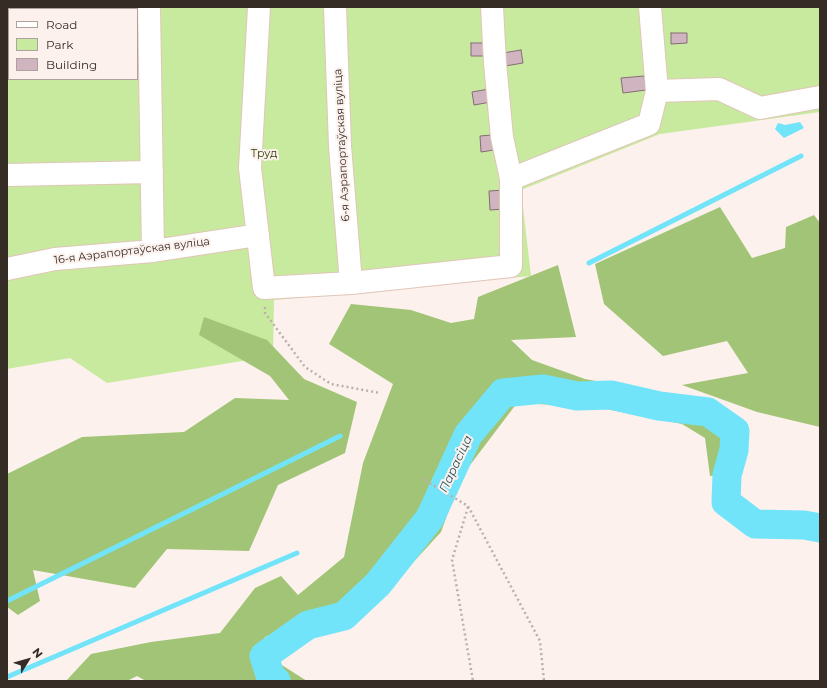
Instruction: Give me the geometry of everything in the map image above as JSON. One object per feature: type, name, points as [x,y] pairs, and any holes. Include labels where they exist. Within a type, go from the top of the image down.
[{"type":"lane","points":[[149,7],[153,251]]},
{"type":"lane","points":[[259,7],[250,168],[264,288],[351,283],[511,266],[511,179],[502,137],[495,63],[492,7]]},
{"type":"lane","name":"6-я Аэрапортаўская вуліца","points":[[335,7],[340,146],[351,283]]},
{"type":"lane","points":[[511,179],[649,124],[657,91],[650,7]]},
{"type":"lane","points":[[657,91],[719,89],[760,108],[820,97]]},
{"type":"lane","points":[[7,175],[152,172]]},
{"type":"lane","name":"16-я Аэрапортаўская вуліца","points":[[7,269],[55,259],[153,251],[258,235]]},
{"type":"path","points":[[264,288],[265,313],[305,367],[331,384],[380,393]]},
{"type":"path","points":[[421,478],[468,506],[540,640],[544,681]]},
{"type":"path","points":[[468,506],[452,560],[473,681]]},
{"type":"green space","name":"Труд","points":[[7,7],[820,7],[820,112],[660,134],[521,190],[531,276],[274,300],[273,356],[107,383],[70,358],[7,369]]},
{"type":"green space","points":[[720,207],[752,258],[785,248],[786,227],[814,215],[820,223],[820,427],[757,412],[682,385],[748,373],[727,341],[663,356],[604,304],[595,264]]},
{"type":"green space","points":[[558,265],[576,337],[511,340],[532,360],[585,379],[706,402],[741,426],[743,473],[710,476],[705,438],[682,424],[596,407],[517,403],[461,477],[441,532],[375,604],[352,602],[265,637],[258,650],[307,681],[146,681],[137,676],[127,681],[66,681],[91,654],[151,642],[220,633],[255,588],[281,576],[298,595],[344,557],[363,463],[393,384],[329,344],[351,304],[411,310],[451,323],[474,319],[478,297]]},
{"type":"green space","points":[[204,317],[267,340],[304,379],[357,402],[345,453],[278,485],[249,551],[167,549],[135,588],[33,570],[40,601],[18,615],[7,607],[7,474],[82,437],[184,432],[235,398],[289,400],[270,376],[199,335]]},
{"type":"water","points":[[800,122],[804,128],[784,138],[775,129],[778,123],[785,125]]},
{"type":"building","points":[[671,33],[687,33],[687,43],[671,44]]},
{"type":"building","points":[[471,43],[487,43],[487,56],[471,56]]},
{"type":"building","points":[[521,50],[523,63],[505,66],[503,53]]},
{"type":"building","points":[[644,76],[646,90],[623,93],[621,78]]},
{"type":"building","points":[[489,89],[491,102],[474,105],[472,92]]},
{"type":"building","points":[[492,135],[494,150],[481,152],[480,136]]},
{"type":"building","points":[[504,190],[504,209],[490,210],[489,191]]},
{"type":"waterway","points":[[589,263],[801,156]]},
{"type":"waterway","name":"Парасіца","points":[[276,681],[271,678],[264,656],[308,625],[344,616],[378,584],[430,518],[468,435],[503,393],[543,389],[577,396],[611,395],[659,406],[708,412],[735,431],[734,450],[727,475],[726,502],[755,524],[804,525],[820,528]]},
{"type":"waterway","points":[[7,601],[340,436]]},
{"type":"waterway","points":[[7,677],[297,553]]}]
